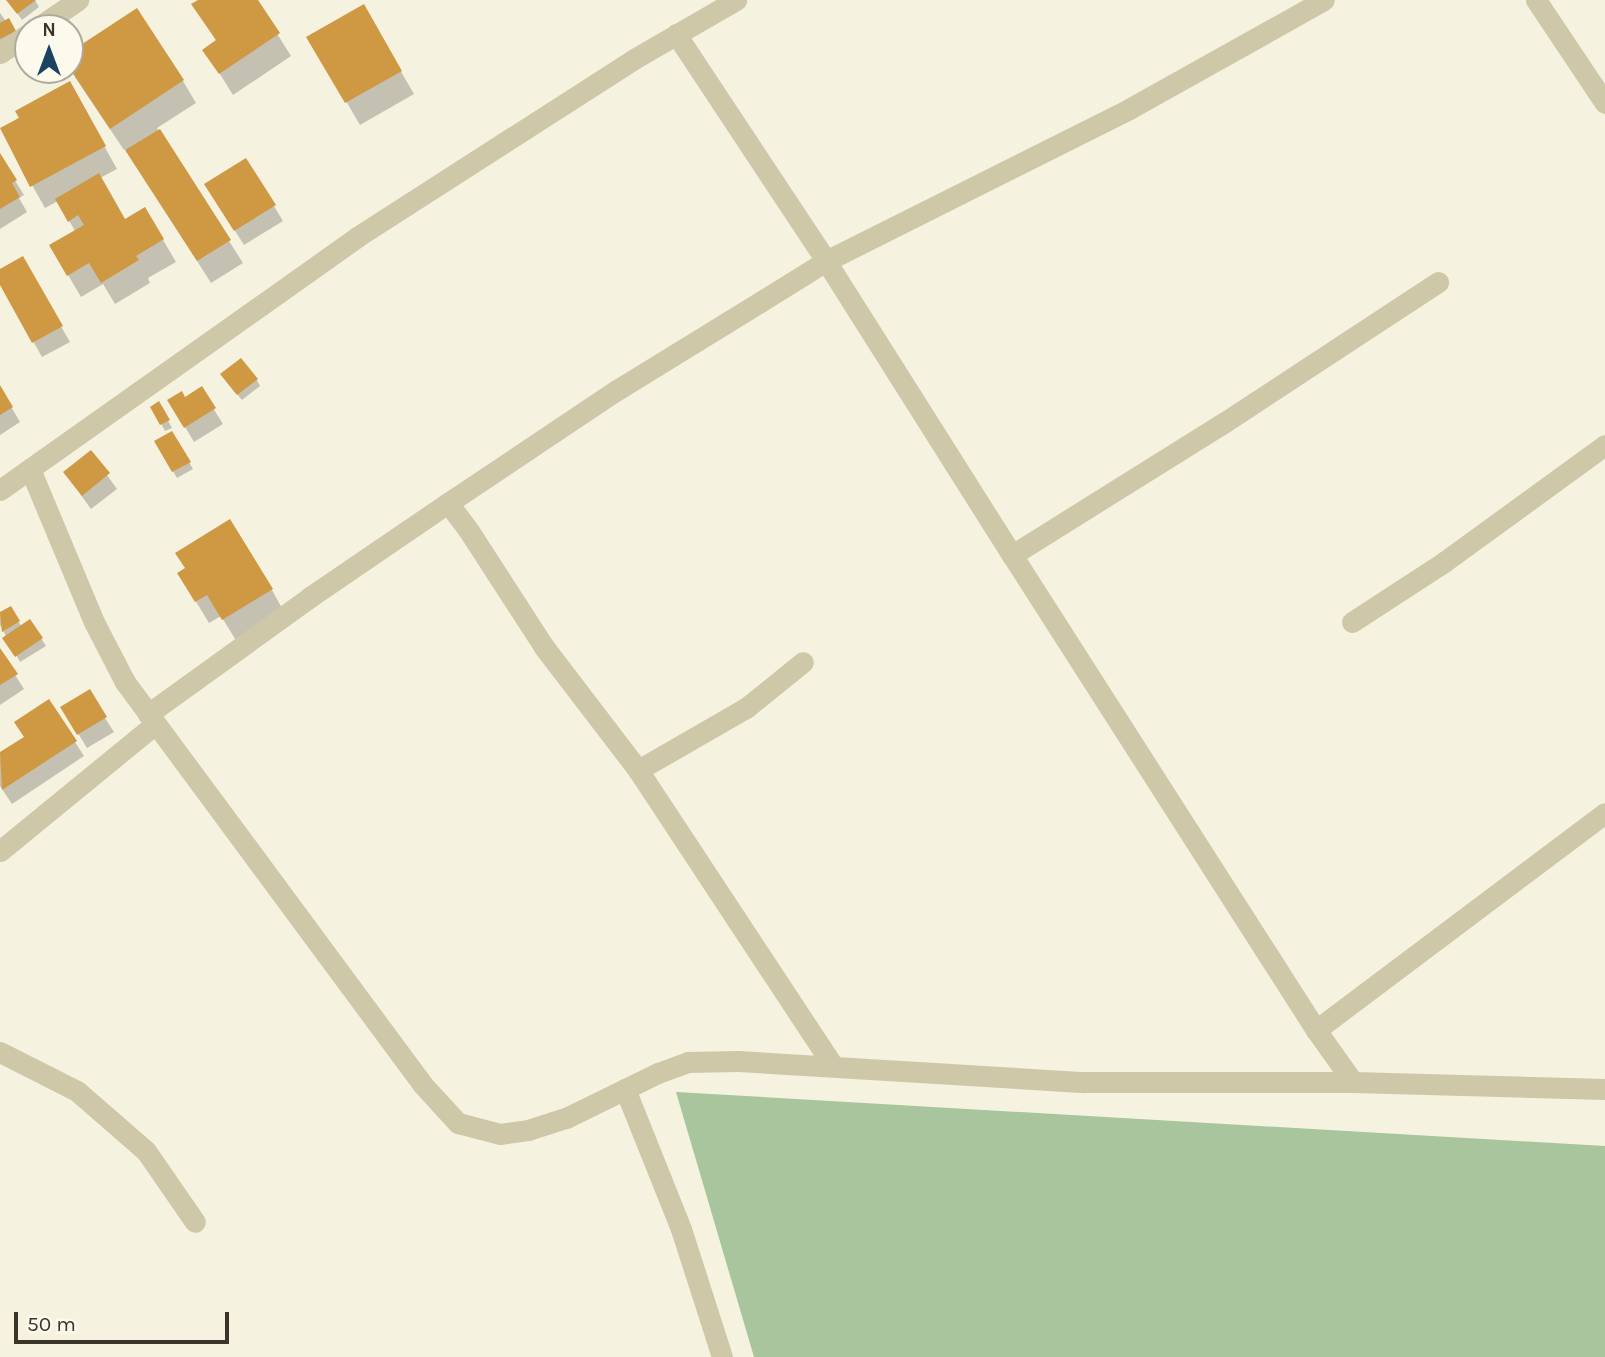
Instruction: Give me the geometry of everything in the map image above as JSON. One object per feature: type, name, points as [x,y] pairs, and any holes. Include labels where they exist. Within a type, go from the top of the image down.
[{"type":"street","points":[[58,14],[78,0]]},
{"type":"street","points":[[0,490],[357,237],[676,34],[736,0]]},
{"type":"street","points":[[0,851],[152,719],[310,597],[617,390],[826,261],[1129,109],[1324,0]]},
{"type":"street","points":[[1536,0],[1605,103]]},
{"type":"street","points":[[676,34],[826,261],[1316,1030],[1353,1082]]},
{"type":"street","points":[[1012,555],[1226,422],[1438,282]]},
{"type":"street","points":[[1352,622],[1444,562],[1605,445]]},
{"type":"street","points":[[30,469],[94,622],[125,682],[440,1108],[458,1123],[500,1134],[528,1130],[566,1118],[625,1089],[690,1062],[738,1061],[1084,1082],[1353,1082],[1605,1089]]},
{"type":"street","points":[[448,503],[544,648],[638,770],[832,1066]]},
{"type":"street","points":[[638,770],[746,708],[803,662]]},
{"type":"street","points":[[1316,1030],[1605,813]]},
{"type":"street","points":[[0,1052],[78,1091],[146,1151],[195,1222]]},
{"type":"street","points":[[625,1089],[681,1228],[722,1357]]},
{"type":"green space","points":[[676,1092],[1605,1146],[1605,1357],[754,1357]]},
{"type":"building","points":[[6,0],[36,0],[17,14]]},
{"type":"building","points":[[198,0],[258,0],[280,33],[219,74],[202,50],[216,40],[191,4]]},
{"type":"building","points":[[364,4],[402,71],[345,103],[306,37]]},
{"type":"building","points":[[137,8],[184,80],[110,129],[80,84],[84,84],[84,43]]},
{"type":"building","points":[[9,18],[14,32],[0,39],[0,23]]},
{"type":"building","points":[[64,84],[72,84],[106,146],[30,187],[0,128],[19,118],[15,111]]},
{"type":"building","points":[[160,129],[231,240],[197,261],[125,150]]},
{"type":"building","points":[[0,153],[17,180],[12,183],[20,197],[0,209]]},
{"type":"building","points":[[246,158],[276,205],[234,231],[204,184]]},
{"type":"building","points":[[99,173],[125,219],[145,207],[164,239],[136,256],[139,260],[101,283],[89,263],[67,276],[49,245],[84,225],[78,215],[68,222],[55,199]]},
{"type":"building","points":[[23,256],[63,326],[32,343],[0,285],[0,269]]},
{"type":"building","points":[[241,358],[258,379],[237,395],[220,374]]},
{"type":"building","points":[[0,385],[13,407],[0,415]]},
{"type":"building","points":[[202,386],[216,408],[184,428],[167,400],[182,391],[185,397]]},
{"type":"building","points":[[159,401],[170,420],[160,425],[150,407]]},
{"type":"building","points":[[172,431],[191,462],[172,472],[154,441]]},
{"type":"building","points":[[91,450],[110,473],[82,496],[63,472]]},
{"type":"building","points":[[230,519],[273,589],[222,620],[207,595],[195,602],[177,573],[185,568],[175,553]]},
{"type":"building","points":[[11,606],[20,621],[2,632],[0,612]]},
{"type":"building","points":[[30,619],[43,638],[15,657],[2,638]]},
{"type":"building","points":[[0,648],[18,674],[0,685]]},
{"type":"building","points":[[90,689],[107,717],[77,735],[60,707]]},
{"type":"building","points":[[49,699],[77,741],[2,790],[0,752],[24,737],[14,722]]}]
